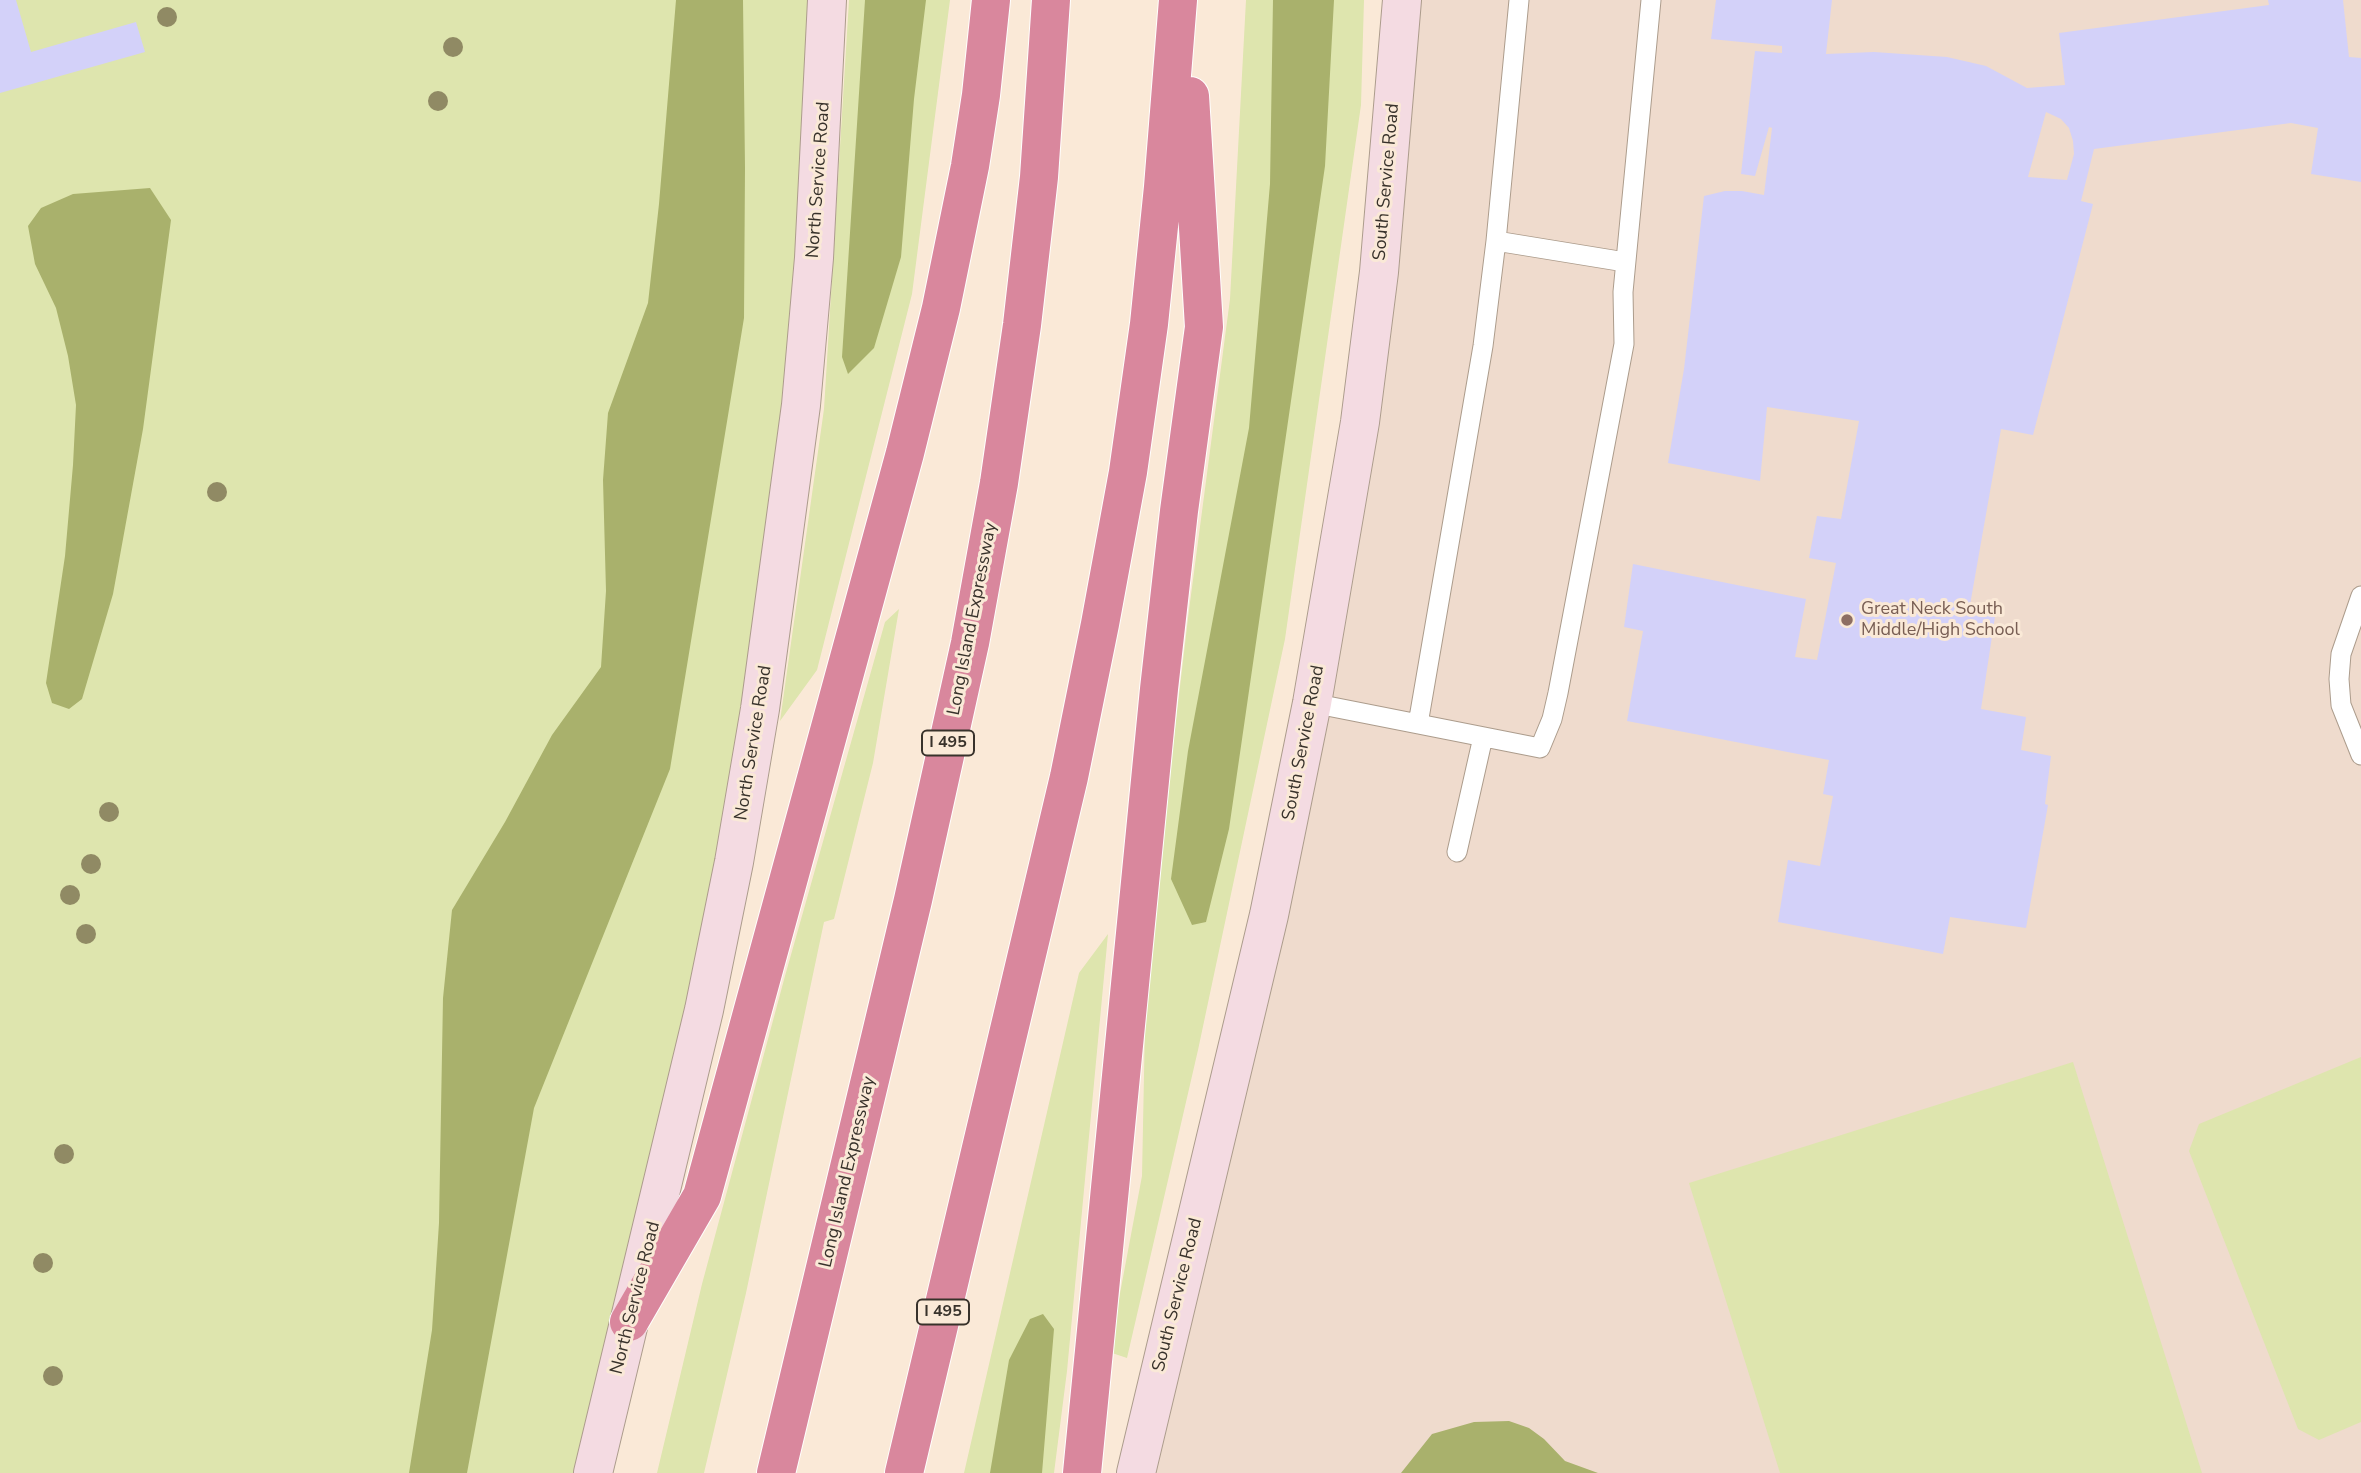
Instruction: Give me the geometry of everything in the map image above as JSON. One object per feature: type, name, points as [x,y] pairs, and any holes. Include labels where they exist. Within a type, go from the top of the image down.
[{"type":"highway","points":[[629,1322],[702,1196],[723,1120],[905,453],[941,308],[970,166],[991,0]]},
{"type":"highway","name":"Long Island Expressway","points":[[776,1473],[913,901],[970,643],[999,483],[1021,325],[1039,177],[1051,0]]},
{"type":"highway","name":"I 495","points":[[904,1473],[1069,777],[1100,624],[1128,472],[1149,324],[1178,0]]},
{"type":"highway","points":[[1082,1473],[1159,689],[1179,511],[1204,327],[1184,0]]},
{"type":"main road","name":"North Service Road","points":[[593,1473],[704,1010],[734,862],[760,709],[801,405],[816,232],[827,0]]},
{"type":"main road","name":"South Service Road","points":[[1136,1473],[1269,915],[1312,703],[1360,422],[1379,272],[1402,0]]},
{"type":"lane","points":[[1418,724],[1472,415],[1496,241],[1519,0]]},
{"type":"lane","points":[[1312,703],[1540,748],[1552,719],[1624,344],[1625,262],[1651,0]]},
{"type":"lane","points":[[1496,241],[1625,262]]},
{"type":"lane","points":[[2361,596],[2341,654],[2339,678],[2341,705],[2361,755]]},
{"type":"lane","points":[[1457,852],[1483,737]]},
{"type":"shaded area","name":"Great Neck South Middle/High School","points":[[1407,0],[2361,0],[2361,1473],[1141,1473],[1305,779]]},
{"type":"green space","points":[[0,0],[827,0],[782,558],[593,1473],[0,1473]]},
{"type":"green space","points":[[676,0],[743,0],[744,318],[670,769],[534,1108],[467,1473],[409,1473],[432,1330],[439,1223],[443,998],[452,910],[505,822],[552,735],[601,667],[606,591],[603,480],[608,413],[648,303]]},
{"type":"green space","points":[[849,0],[950,0],[912,294],[817,670],[780,721],[824,409]]},
{"type":"green space","points":[[865,0],[926,0],[914,99],[901,257],[874,348],[848,374],[842,357]]},
{"type":"green space","points":[[1246,0],[1364,0],[1361,105],[1285,639],[1198,1050],[1127,1358],[1109,1352],[1142,1176],[1146,974],[1189,610],[1230,299]]},
{"type":"green space","points":[[1273,0],[1334,0],[1325,166],[1229,829],[1206,922],[1192,925],[1171,879],[1188,751],[1249,428],[1270,184]]},
{"type":"green space","points":[[150,188],[171,220],[143,429],[113,594],[82,699],[69,709],[52,703],[46,683],[65,556],[76,405],[56,308],[35,264],[28,226],[41,208],[73,194]]},
{"type":"green space","points":[[899,609],[873,763],[834,919],[824,922],[746,1293],[704,1473],[657,1473],[702,1284],[785,976],[885,622]]},
{"type":"green space","points":[[1108,934],[1067,1371],[1054,1473],[964,1473],[1079,973]]},
{"type":"green space","points":[[2361,1057],[2361,1422],[2319,1440],[2298,1429],[2189,1151],[2199,1124]]},
{"type":"green space","points":[[2073,1062],[2202,1473],[1780,1473],[1689,1183]]},
{"type":"green space","points":[[1043,1314],[1054,1329],[1042,1473],[990,1473],[1009,1360],[1030,1319]]},
{"type":"green space","points":[[1509,1421],[1529,1428],[1565,1461],[1598,1473],[1401,1473],[1432,1434],[1474,1422]]},
{"type":"building","points":[[0,0],[16,0],[31,52],[136,22],[145,52],[0,93]]},
{"type":"building","points":[[1716,0],[1832,0],[1826,54],[1874,52],[1947,57],[1986,66],[2027,88],[2065,85],[2059,33],[2269,5],[2268,0],[2343,0],[2349,57],[2361,58],[2361,182],[2311,174],[2318,128],[2291,123],[2094,149],[2081,201],[2093,204],[2033,435],[2001,429],[1970,605],[1996,610],[1981,709],[2026,717],[2021,750],[2051,756],[2045,804],[2048,805],[2026,928],[1950,917],[1943,954],[1778,922],[1788,860],[1820,866],[1833,796],[1823,794],[1829,760],[1627,721],[1643,631],[1624,627],[1633,564],[1806,599],[1795,657],[1817,660],[1836,563],[1809,558],[1817,516],[1841,519],[1859,421],[1767,407],[1760,481],[1668,463],[1684,369],[1704,196],[1725,191],[1764,195],[1772,128],[1769,127],[1755,176],[1741,174],[1755,51],[1782,53],[1782,46],[1711,39]],"holes":[[[2046,112],[2061,119],[2069,128],[2073,141],[2074,154],[2067,180],[2028,177]]]},
{"type":"place","name":"Great Neck South Middle/High School","points":[[1847,620]]}]
